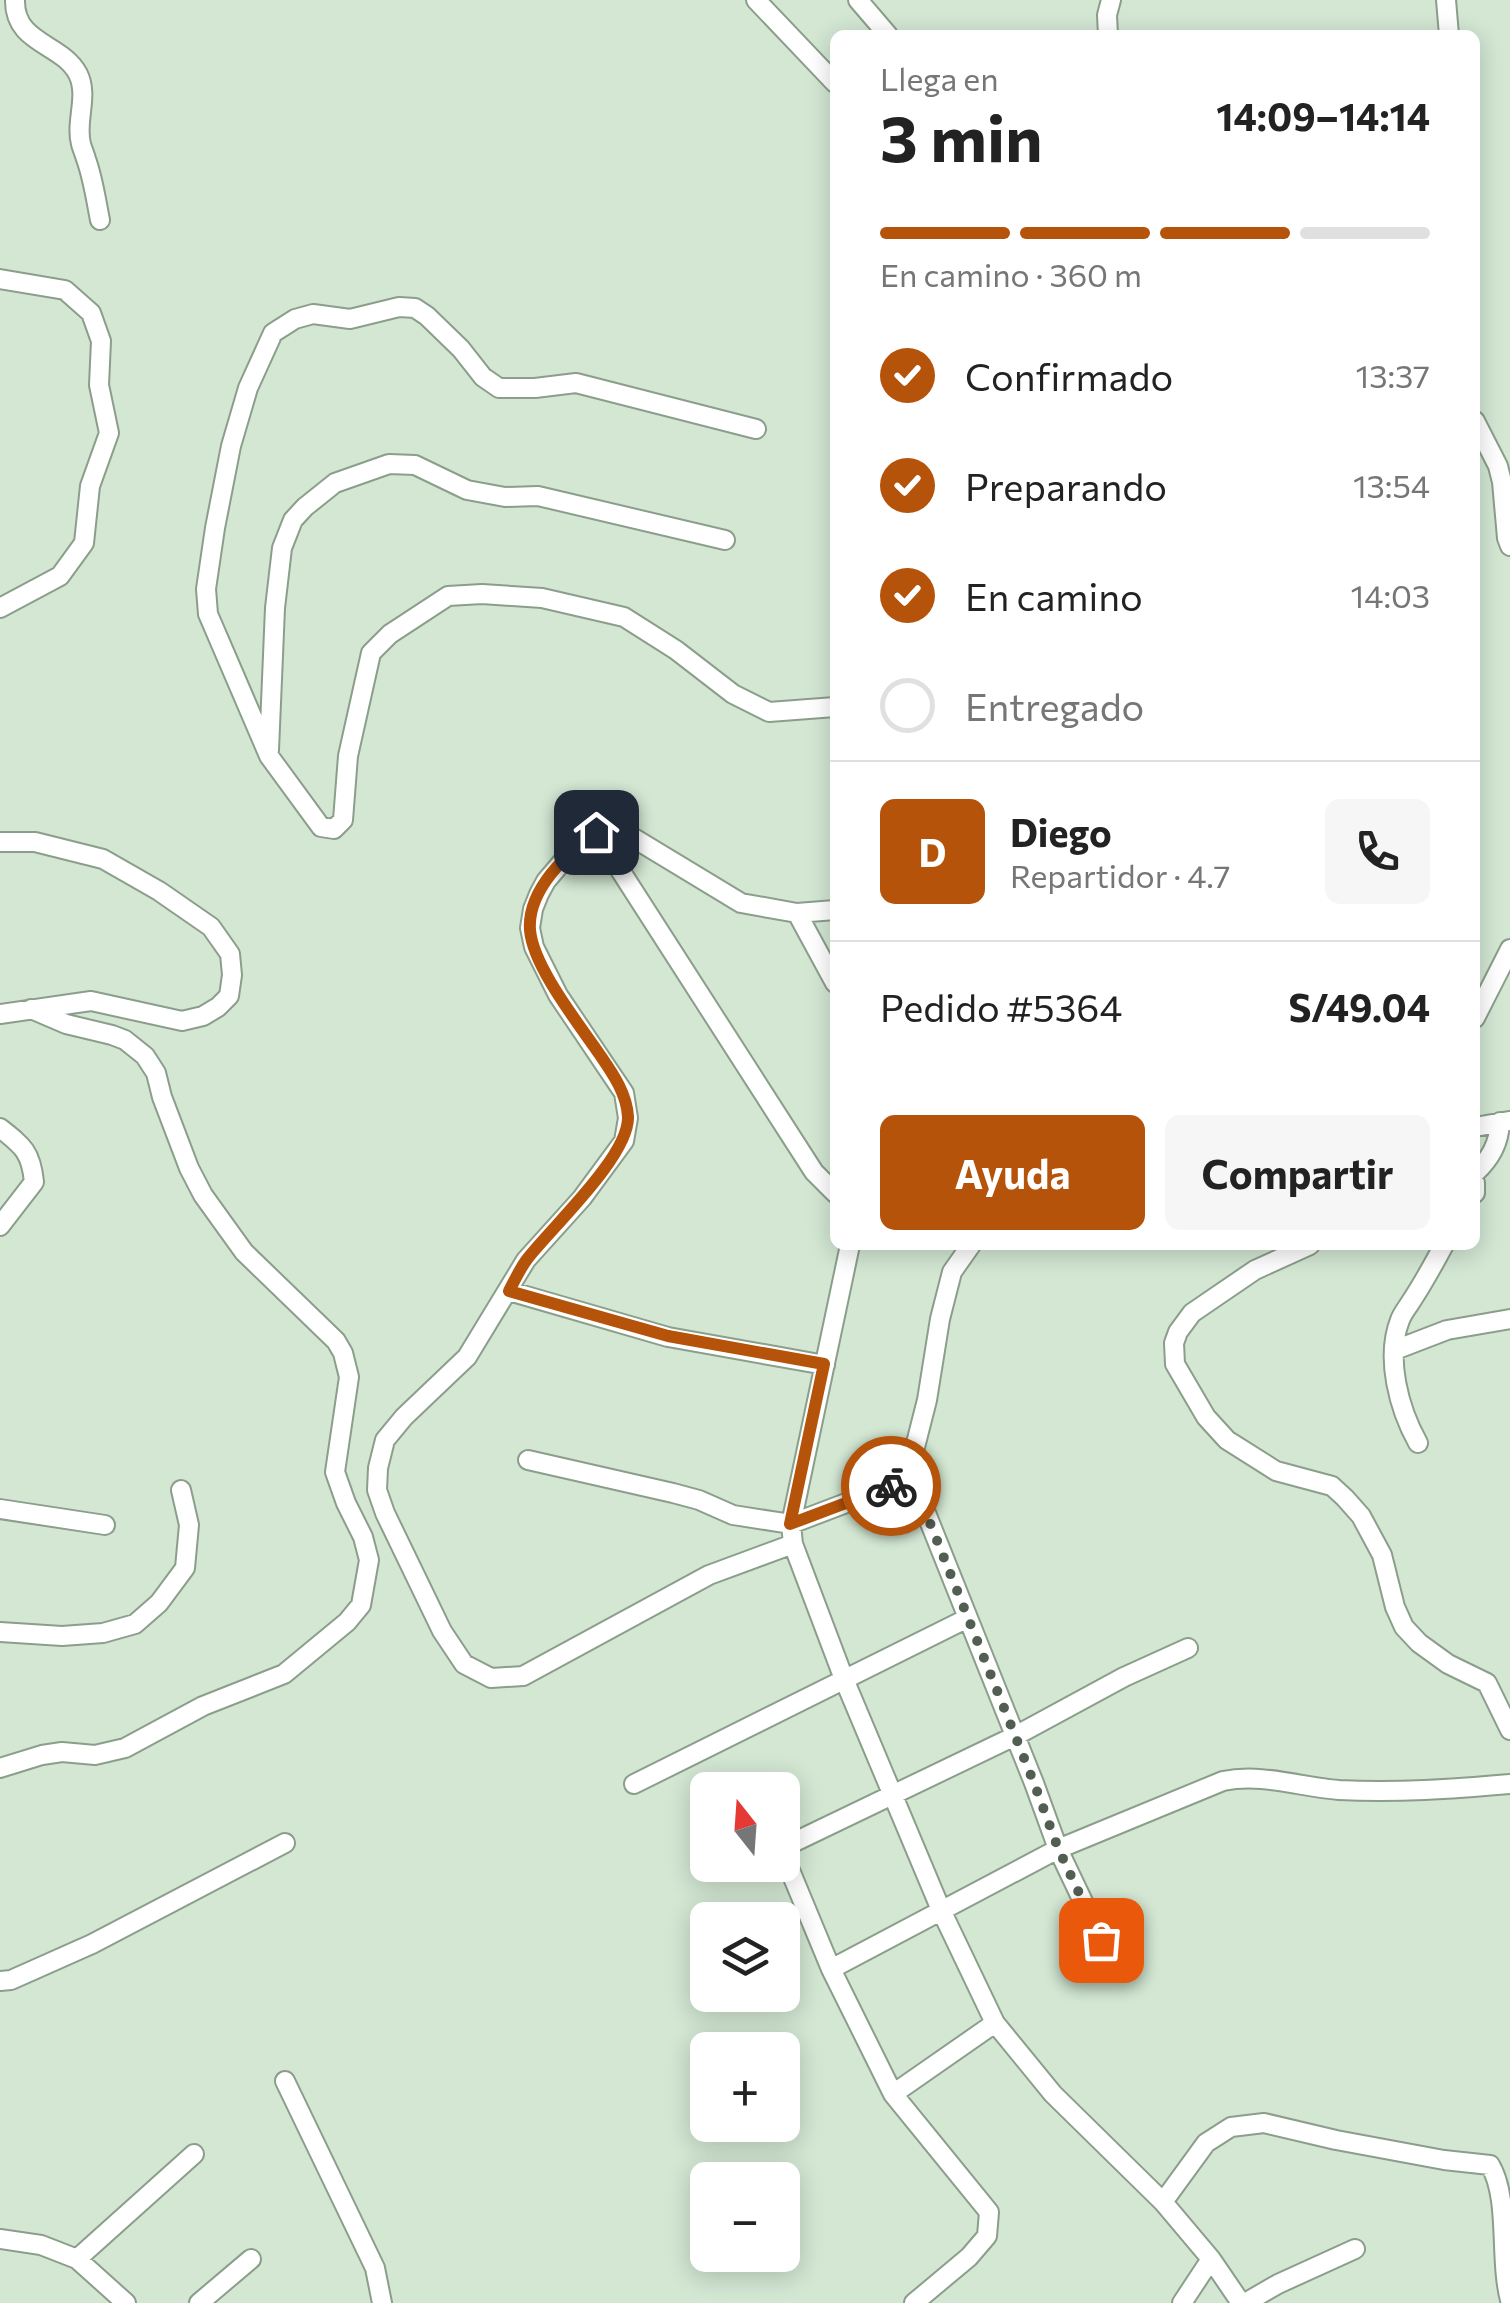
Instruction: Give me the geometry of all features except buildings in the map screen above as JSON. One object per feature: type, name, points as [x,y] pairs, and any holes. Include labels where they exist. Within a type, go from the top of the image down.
[{"type":"street","points":[[15,0],[16,12],[26,30],[68,62],[79,76],[81,145],[100,220]]},
{"type":"street","points":[[756,0],[830,78]]},
{"type":"street","points":[[858,0],[884,30]]},
{"type":"street","points":[[1108,30],[1110,0]]},
{"type":"street","points":[[1446,0],[1448,30]]},
{"type":"street","points":[[0,280],[66,290],[91,313],[101,341],[100,385],[109,433],[90,486],[84,544],[60,576],[0,608]]},
{"type":"street","points":[[756,428],[576,383],[500,388],[483,377],[461,349],[415,308],[399,307],[350,319],[312,314],[295,319],[273,333],[248,388],[231,446],[215,528],[206,590],[208,614],[269,756],[321,827],[334,828],[342,820],[348,756],[371,653],[390,634],[448,596],[542,598],[624,617],[676,650],[733,694],[769,712],[830,706]]},
{"type":"street","points":[[1480,431],[1498,466],[1510,546]]},
{"type":"street","points":[[269,756],[275,608],[282,548],[293,520],[335,484],[388,464],[415,465],[467,490],[505,497],[538,496],[725,540]]},
{"type":"street","points":[[793,1544],[708,1575],[523,1676],[490,1678],[464,1664],[442,1631],[385,1513],[377,1490],[378,1468],[385,1440],[467,1357],[526,1260],[582,1198],[624,1141],[628,1118],[624,1093],[558,995],[534,948],[532,909],[546,882],[575,847],[596,832],[612,831],[627,834],[740,902],[797,912],[830,910]]},
{"type":"street","points":[[596,832],[814,1172],[830,1187]]},
{"type":"street","points":[[0,842],[35,842],[103,859],[159,891],[210,927],[230,954],[232,975],[228,996],[218,1007],[182,1021],[91,1001],[0,1014]]},
{"type":"street","points":[[797,912],[830,974]]},
{"type":"street","points":[[1480,1008],[1510,949]]},
{"type":"street","points":[[0,1768],[42,1755],[95,1755],[124,1748],[204,1706],[284,1674],[361,1606],[369,1560],[363,1536],[334,1472],[348,1377],[336,1341],[244,1252],[203,1194],[184,1154],[156,1073],[144,1056],[125,1040],[66,1024],[31,1009]]},
{"type":"street","points":[[1480,1126],[1505,1121]]},
{"type":"street","points":[[1480,1167],[1494,1150],[1505,1121]]},
{"type":"street","points":[[0,1128],[23,1146],[32,1163],[34,1182],[0,1226]]},
{"type":"street","points":[[849,1250],[790,1524],[793,1544],[892,1795],[995,2023],[1053,2094],[1163,2202],[1243,2303],[1355,2250]]},
{"type":"street","points":[[968,1250],[952,1272],[940,1320],[912,1478],[1058,1848],[1116,1971]]},
{"type":"street","points":[[1298,1250],[1256,1270],[1192,1313],[1174,1343],[1175,1364],[1206,1417],[1227,1440],[1276,1471],[1332,1486],[1345,1498],[1361,1516],[1382,1555],[1404,1627],[1448,1664],[1487,1683],[1510,1730]]},
{"type":"street","points":[[1418,1442],[1400,1398],[1395,1337],[1404,1311],[1441,1250]]},
{"type":"street","points":[[509,1291],[668,1336],[824,1364]]},
{"type":"street","points":[[1395,1350],[1448,1330],[1510,1319]]},
{"type":"street","points":[[528,1460],[673,1493],[733,1514],[790,1524],[912,1478]]},
{"type":"street","points":[[0,1632],[62,1636],[103,1633],[135,1624],[159,1603],[184,1568],[188,1525],[181,1490]]},
{"type":"street","points":[[0,1509],[104,1526]]},
{"type":"street","points":[[634,1784],[968,1618]]},
{"type":"street","points":[[800,1841],[1188,1648]]},
{"type":"street","points":[[831,1970],[1058,1848],[1224,1781],[1262,1779],[1303,1787],[1378,1791],[1510,1784]]},
{"type":"street","points":[[0,1981],[11,1980],[92,1944],[285,1844]]},
{"type":"street","points":[[795,1882],[831,1970],[893,2094],[989,2212],[987,2236],[969,2257],[914,2303]]},
{"type":"street","points":[[893,2094],[995,2023]]},
{"type":"street","points":[[285,2081],[374,2268],[382,2303]]},
{"type":"street","points":[[1163,2202],[1206,2143],[1232,2128],[1264,2122],[1336,2140],[1490,2165],[1502,2195],[1505,2274],[1510,2300]]},
{"type":"street","points":[[77,2258],[194,2154]]},
{"type":"street","points":[[0,2240],[41,2244],[77,2258],[126,2303]]},
{"type":"street","points":[[200,2303],[251,2259]]},
{"type":"street","points":[[1182,2303],[1211,2259]]},
{"type":"way so far","points":[[891,1486],[912,1478],[1058,1848],[1101,1940]]},
{"type":"route","points":[[596,832],[575,847],[546,882],[532,909],[530,928],[534,948],[558,995],[624,1093],[628,1118],[624,1141],[582,1198],[526,1260],[509,1291],[668,1336],[824,1364],[790,1524],[891,1486]]}]
